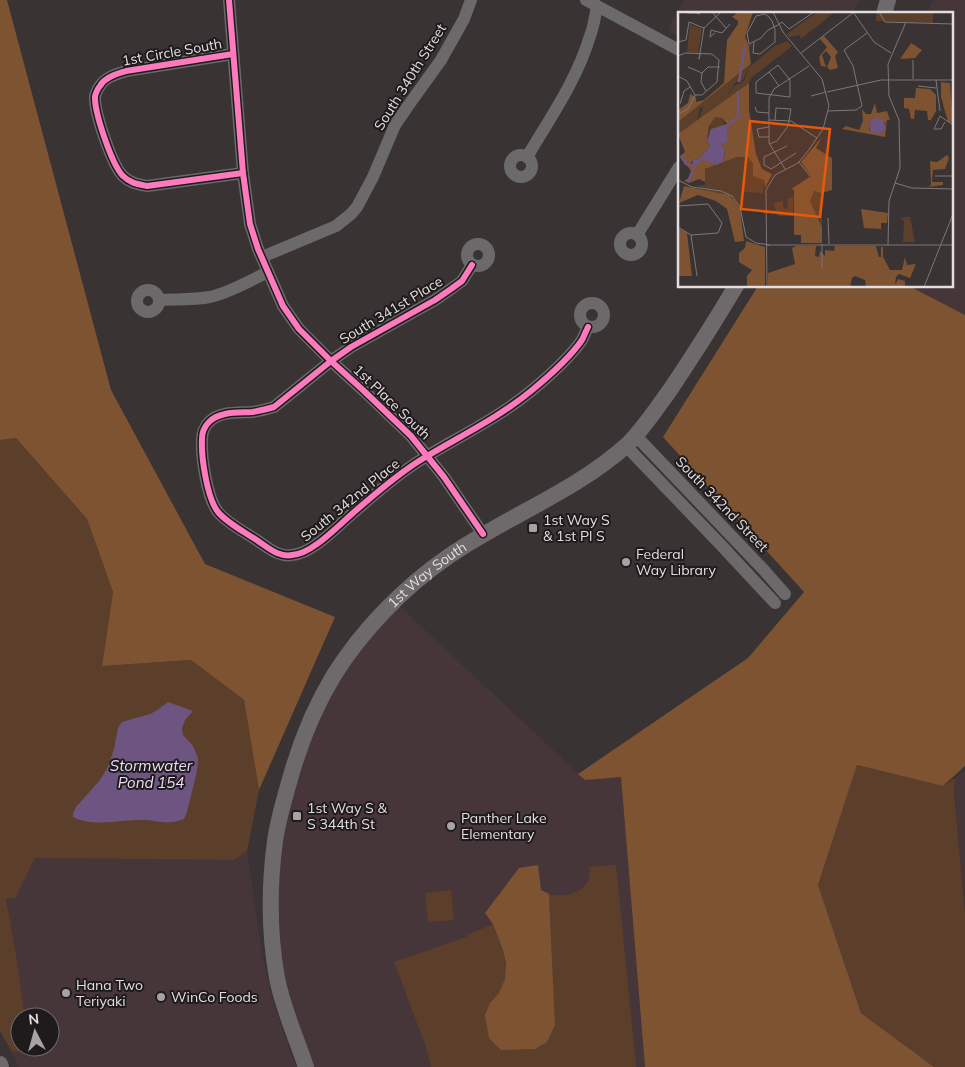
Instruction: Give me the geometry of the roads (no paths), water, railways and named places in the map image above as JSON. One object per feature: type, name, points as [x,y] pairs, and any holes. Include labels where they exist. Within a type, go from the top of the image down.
[{"type":"main road","name":"1st Way South","points":[[306,1067],[286,1014],[278,980],[274,957],[271,886],[280,812],[298,752],[321,698],[350,651],[394,601],[418,580],[448,556],[483,534],[579,481],[631,441],[682,372],[735,288]]},
{"type":"street","name":"1st Place South","points":[[229,0],[243,173],[250,224],[258,249],[283,306],[299,329],[411,436],[444,477],[483,534]]},
{"type":"street","name":"South 340th Street","points":[[262,257],[336,226],[357,207],[395,125],[441,60],[461,25],[471,0]]},
{"type":"street","points":[[527,157],[566,91],[591,36],[592,3],[678,49]]},
{"type":"street","name":"1st Circle South","points":[[233,54],[126,71],[112,76],[101,84],[95,95],[97,114],[114,163],[122,175],[133,184],[147,186],[243,173]]},
{"type":"street","points":[[637,235],[678,169]]},
{"type":"street","name":"South 341st Place","points":[[234,526],[219,513],[211,500],[203,454],[202,439],[205,427],[215,418],[222,415],[274,407],[331,361],[358,343],[435,300],[462,281],[472,264]]},
{"type":"street","points":[[160,300],[211,296],[229,291],[268,272]]},
{"type":"street","name":"South 342nd Place","points":[[234,526],[276,552],[288,556],[301,554],[318,544],[408,469],[520,400],[563,362],[582,340],[588,327]]},
{"type":"street","name":"South 342nd Street","points":[[631,441],[730,535],[785,594]]},
{"type":"street","name":"South 342nd Street","points":[[631,441],[720,544],[775,603]]},
{"type":"water","name":"Stormwater Pond 154","points":[[168,702],[193,711],[185,720],[182,728],[183,735],[193,746],[198,758],[197,771],[184,819],[167,822],[133,820],[98,823],[73,817],[76,807],[100,780],[108,767],[118,728],[122,722],[150,714]]},
{"type":"place","name":"1st Way S & 1st Pl S","points":[[533,528]]},
{"type":"place","name":"Federal Way Library","points":[[626,562]]},
{"type":"place","name":"1st Way S & S 344th St","points":[[297,816]]},
{"type":"place","name":"Panther Lake Elementary","points":[[451,826]]},
{"type":"place","name":"Hana Two Teriyaki","points":[[66,993]]},
{"type":"place","name":"WinCo Foods","points":[[161,997]]}]
